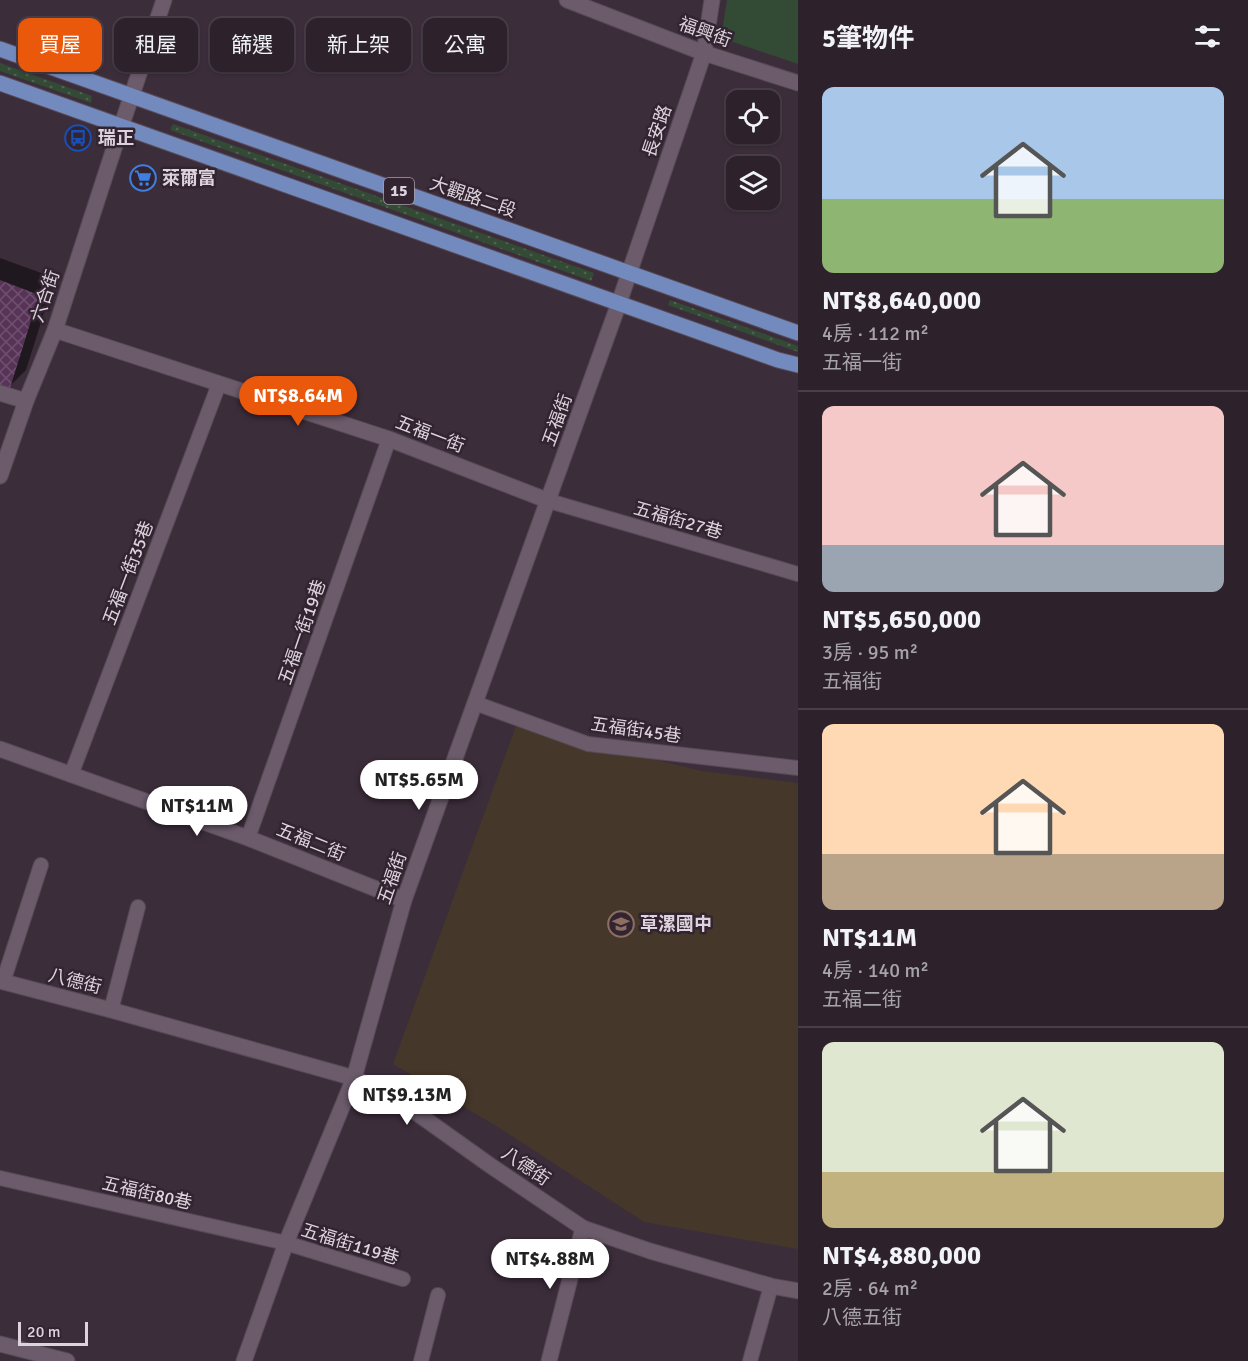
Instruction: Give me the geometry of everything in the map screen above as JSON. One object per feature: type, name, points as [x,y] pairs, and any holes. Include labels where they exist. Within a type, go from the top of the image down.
[{"type":"main road","name":"大觀路二段","points":[[0,49],[798,333]]},
{"type":"main road","name":"15","points":[[0,83],[778,360],[798,365]]},
{"type":"street","name":"六合街","points":[[0,476],[26,401],[55,330],[130,97],[164,0]]},
{"type":"street","name":"福興街","points":[[567,0],[704,53],[798,83]]},
{"type":"street","name":"長安路","points":[[630,272],[704,53],[712,0]]},
{"type":"street","name":"五福街","points":[[244,1361],[286,1243],[354,1078],[404,900],[630,272]]},
{"type":"street","name":"五福一街","points":[[55,330],[389,439],[549,501]]},
{"type":"street","points":[[0,393],[26,401]]},
{"type":"street","name":"五福二街","points":[[0,749],[248,838],[404,900]]},
{"type":"street","name":"八德街","points":[[1,985],[111,1010],[354,1078],[404,1104],[583,1228],[650,1251],[771,1286],[798,1291]]},
{"type":"street","points":[[549,1361],[583,1228]]},
{"type":"street","points":[[0,1344],[68,1361]]},
{"type":"lane","name":"五福一街35巷","points":[[71,775],[219,384]]},
{"type":"lane","name":"五福一街19巷","points":[[248,838],[389,439]]},
{"type":"lane","name":"五福街27巷","points":[[549,501],[798,574]]},
{"type":"lane","name":"五福街45巷","points":[[476,703],[588,744],[798,768]]},
{"type":"lane","points":[[1,985],[42,865]]},
{"type":"lane","points":[[111,1010],[138,907]]},
{"type":"lane","name":"五福街80巷","points":[[0,1178],[286,1243]]},
{"type":"lane","name":"五福街119巷","points":[[286,1243],[403,1279]]},
{"type":"lane","points":[[750,1361],[771,1286]]},
{"type":"lane","points":[[421,1361],[438,1295]]},
{"type":"shaded area","name":"草漯國中","points":[[516,726],[702,771],[798,783],[798,1249],[644,1222],[501,1129],[393,1064]]},
{"type":"green space","points":[[727,0],[798,0],[798,64],[721,38]]},
{"type":"green space","points":[[0,63],[18,69],[18,72],[25,72],[92,96],[91,103],[0,71]]},
{"type":"green space","points":[[173,124],[594,273],[591,281],[170,130]]},
{"type":"green space","points":[[670,300],[798,346],[798,352],[668,305]]},
{"type":"building","points":[[0,280],[39,295],[10,388],[0,385]]},
{"type":"place","name":"瑞正","points":[[78,138]]},
{"type":"place","name":"萊爾富","points":[[143,178]]},
{"type":"place","name":"草漯國中","points":[[621,924]]}]
